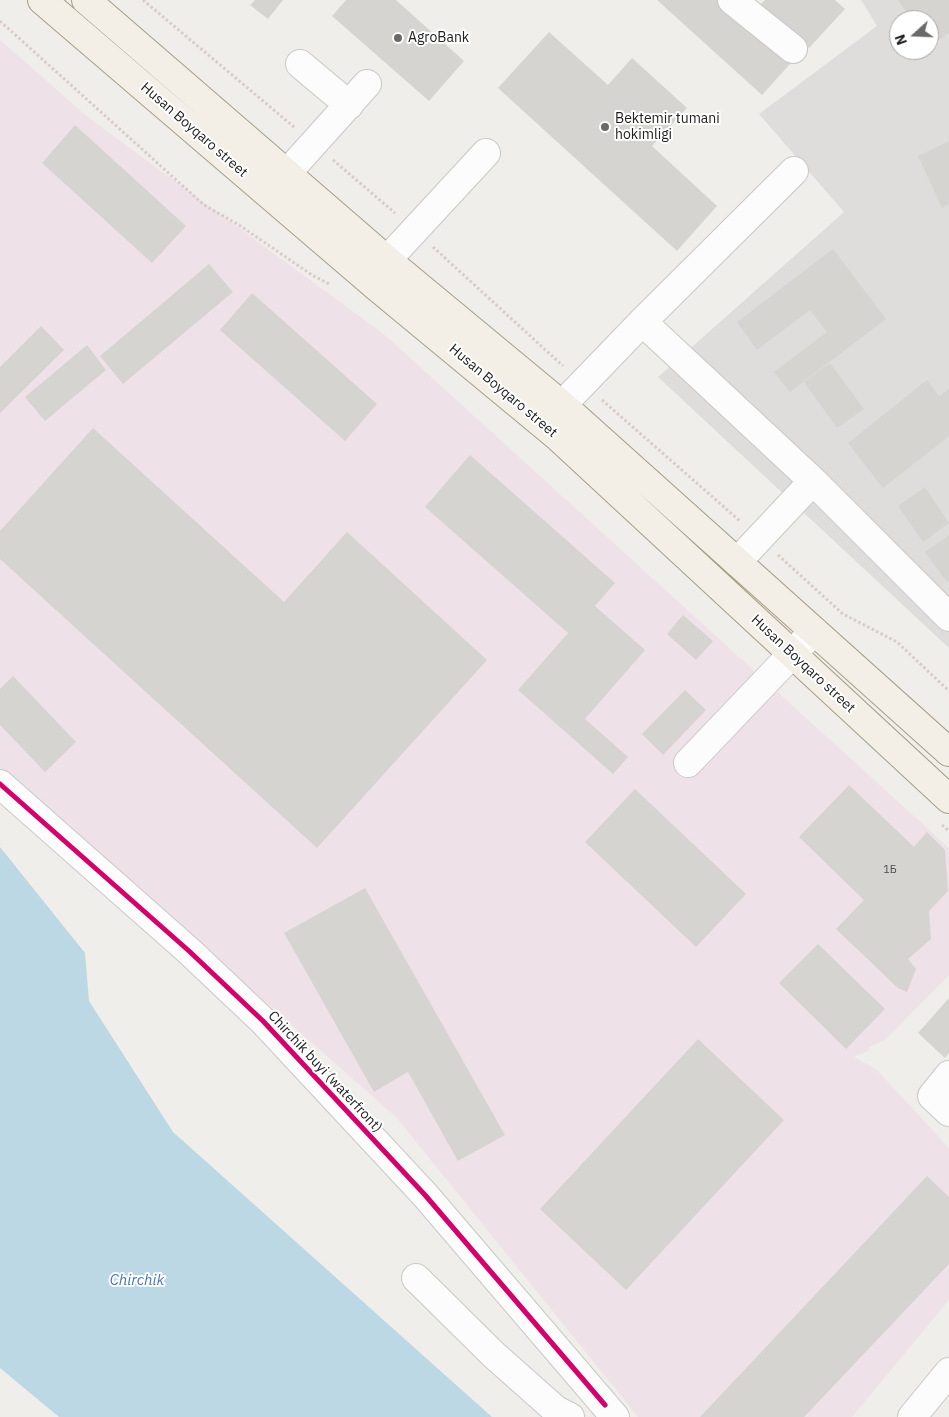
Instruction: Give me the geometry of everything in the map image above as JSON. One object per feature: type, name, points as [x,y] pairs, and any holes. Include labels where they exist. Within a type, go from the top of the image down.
[{"type":"main road","name":"Husan Boyqaro street","points":[[42,0],[376,287],[558,437],[792,654],[945,812]]},
{"type":"main road","name":"Husan Boyqaro street","points":[[86,0],[387,260],[562,405],[949,752]]},
{"type":"street","points":[[732,0],[793,49]]},
{"type":"street","points":[[300,64],[348,105]]},
{"type":"street","points":[[286,173],[368,84]]},
{"type":"street","points":[[387,260],[486,153]]},
{"type":"street","points":[[562,405],[642,322],[794,171]]},
{"type":"street","points":[[642,322],[813,481],[949,617]]},
{"type":"street","points":[[738,562],[813,481]]},
{"type":"street","points":[[688,763],[814,631]]},
{"type":"street","name":"Chirchik buyi (waterfront)","points":[[0,784],[189,951],[263,1021],[425,1195],[604,1413]]},
{"type":"street","points":[[949,1075],[932,1096],[949,1112]]},
{"type":"street","points":[[416,1278],[494,1355],[556,1410],[570,1417]]},
{"type":"street","points":[[912,1417],[949,1372]]},
{"type":"path","points":[[143,0],[414,230],[843,614],[897,642],[949,691]]},
{"type":"path","points":[[0,21],[204,205],[239,225],[312,275],[337,289]]},
{"type":"path","points":[[945,812],[949,831]]},
{"type":"shaded area","points":[[861,0],[949,0],[949,648],[658,377],[844,212],[759,114],[877,26]]},
{"type":"shaded area","points":[[0,40],[89,118],[385,335],[949,848],[949,975],[885,1040],[869,1047],[868,1051],[854,1057],[876,1069],[949,1148],[949,1300],[852,1417],[638,1417],[396,1117],[0,768]]},
{"type":"water","name":"Chirchik","points":[[0,847],[85,953],[89,1001],[173,1132],[492,1417],[59,1417],[0,1368]]},
{"type":"building","points":[[255,0],[283,0],[268,19],[250,5]]},
{"type":"building","name":"AgroBank","points":[[346,0],[396,0],[464,61],[429,101],[332,16]]},
{"type":"building","points":[[657,0],[722,0],[791,63],[762,95]]},
{"type":"building","points":[[765,0],[835,0],[845,9],[809,48],[761,4]]},
{"type":"building","points":[[898,0],[949,0],[949,33],[939,40],[939,10],[905,10]]},
{"type":"building","name":"Bektemir tumani hokimligi","points":[[549,32],[608,85],[632,58],[687,108],[652,146],[717,206],[677,251],[498,88]]},
{"type":"building","points":[[75,125],[186,226],[152,263],[42,163]]},
{"type":"building","points":[[949,141],[949,204],[942,208],[918,156]]},
{"type":"building","points":[[833,249],[886,319],[790,392],[774,372],[827,332],[810,310],[757,350],[737,322]]},
{"type":"building","points":[[209,264],[233,292],[123,384],[100,356]]},
{"type":"building","points":[[252,293],[377,404],[345,441],[220,330]]},
{"type":"building","points":[[41,326],[64,350],[0,413],[0,367]]},
{"type":"building","points":[[87,345],[106,370],[45,421],[25,397]]},
{"type":"building","points":[[830,363],[864,409],[837,428],[804,382]]},
{"type":"building","points":[[927,380],[939,396],[949,389],[949,436],[883,488],[848,443]]},
{"type":"building","points":[[93,428],[284,602],[347,532],[487,660],[317,848],[0,559],[0,531]]},
{"type":"building","points":[[470,455],[615,583],[595,606],[645,650],[585,719],[628,757],[613,774],[518,690],[568,633],[425,507]]},
{"type":"building","points":[[925,487],[949,523],[923,542],[898,506]]},
{"type":"building","points":[[949,535],[949,581],[947,582],[925,552]]},
{"type":"building","points":[[683,615],[713,641],[696,660],[667,634]]},
{"type":"building","points":[[13,676],[76,742],[45,772],[0,725],[0,689]]},
{"type":"building","points":[[685,690],[706,710],[663,755],[642,734]]},
{"type":"building","points":[[849,785],[914,847],[927,832],[945,850],[948,891],[929,911],[931,939],[908,959],[916,969],[907,992],[898,988],[836,929],[864,900],[799,837]]},
{"type":"building","points":[[635,789],[746,894],[696,947],[585,842]]},
{"type":"building","points":[[365,888],[505,1135],[458,1161],[408,1072],[374,1092],[284,933]]},
{"type":"building","points":[[818,944],[885,1009],[846,1049],[779,983]]},
{"type":"building","points":[[949,998],[949,1053],[945,1058],[918,1033]]},
{"type":"building","points":[[698,1039],[784,1120],[626,1290],[540,1209]]},
{"type":"building","points":[[927,1176],[949,1197],[949,1264],[804,1417],[700,1417]]},
{"type":"cycle path","points":[[0,784],[189,951],[263,1021],[425,1195],[605,1405]]},
{"type":"place","name":"AgroBank","points":[[398,38]]},
{"type":"place","name":"Bektemir tumani hokimligi","points":[[605,127]]}]
